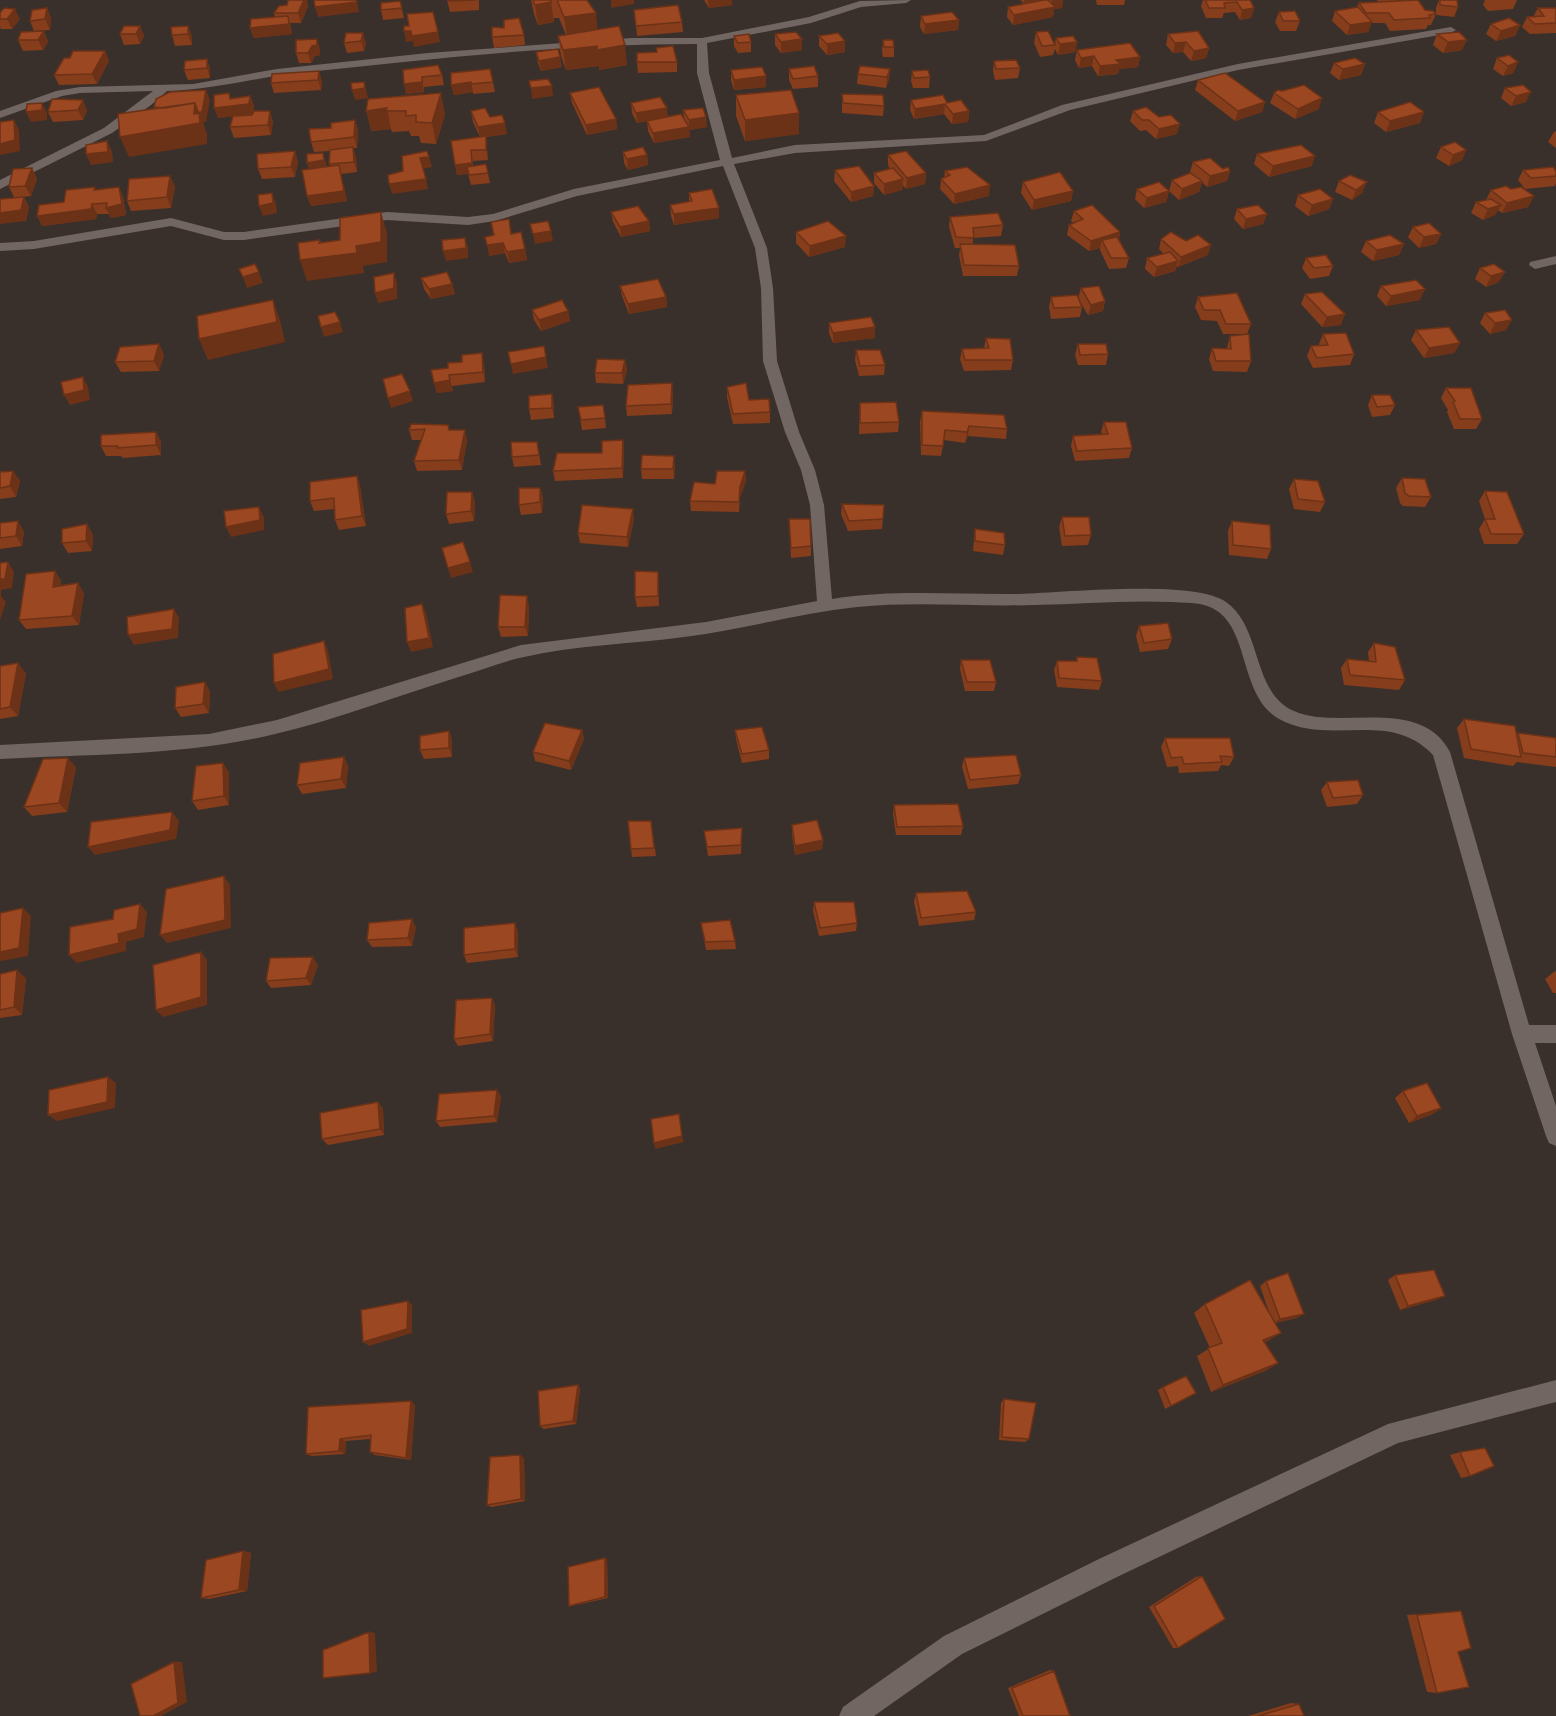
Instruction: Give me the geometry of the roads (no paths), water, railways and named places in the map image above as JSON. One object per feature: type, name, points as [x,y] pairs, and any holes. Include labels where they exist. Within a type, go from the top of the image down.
[{"type":"street","points":[[0,115],[60,93],[80,90],[194,87],[277,72],[428,56],[632,41],[702,41],[811,20],[859,2],[906,0]]},
{"type":"street","points":[[0,247],[34,245],[171,222],[224,236],[244,236],[387,216],[468,221],[527,209],[585,191],[795,149],[986,138],[1066,107],[1126,93],[1238,67],[1451,30]]},
{"type":"street","points":[[702,41],[703,73],[727,162],[761,248],[767,288],[770,360],[792,432],[808,470],[817,505],[825,606]]},
{"type":"street","points":[[0,185],[124,120],[149,103],[165,87]]},
{"type":"street","points":[[1535,265],[1556,260]]},
{"type":"street","points":[[0,752],[209,741],[277,727],[521,651],[556,644],[707,628],[825,606],[880,600],[1018,600],[1125,594],[1198,598],[1218,604],[1228,611],[1241,628],[1246,651],[1260,685],[1270,703],[1287,716],[1308,722],[1391,725],[1409,729],[1436,745],[1441,752],[1522,1034],[1556,1136]]},
{"type":"street","points":[[1522,1034],[1556,1034]]},
{"type":"street","points":[[852,1716],[953,1644],[1128,1558],[1396,1432],[1556,1391]]}]
